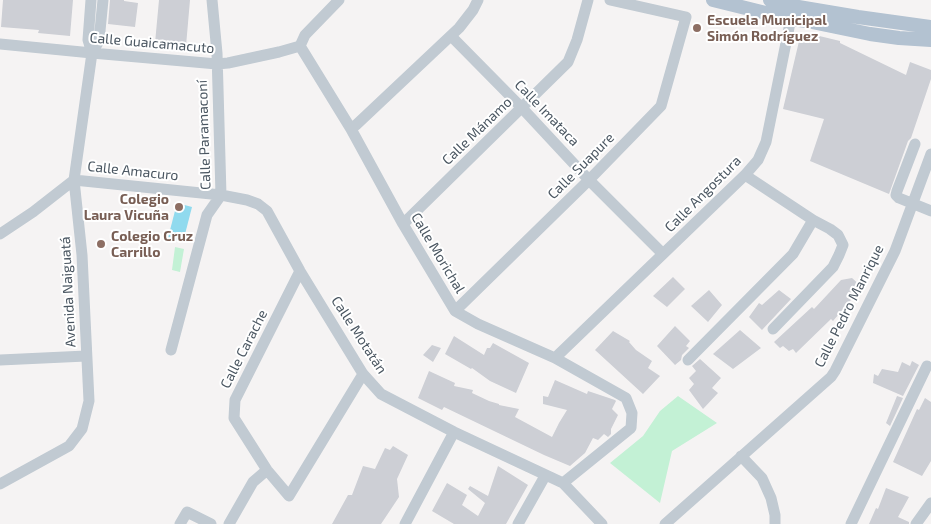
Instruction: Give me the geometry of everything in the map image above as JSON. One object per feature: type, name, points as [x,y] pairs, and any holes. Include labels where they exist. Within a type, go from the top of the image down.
[{"type":"main road","points":[[713,0],[792,12],[854,13],[931,27]]},
{"type":"main road","points":[[770,0],[807,21],[880,35],[931,40]]},
{"type":"street","name":"Avenida Naiguatá","points":[[91,0],[88,40],[92,54]]},
{"type":"street","name":"Avenida Naiguatá","points":[[0,484],[69,446],[82,429],[90,401],[86,356],[82,255],[74,180],[92,54],[99,41],[103,0]]},
{"type":"street","name":"Calle Paramaconí","points":[[171,350],[207,215],[222,195],[217,64],[212,0]]},
{"type":"street","points":[[300,46],[305,35],[339,0]]},
{"type":"street","points":[[351,129],[451,36],[466,19],[478,0]]},
{"type":"street","name":"Calle Mánamo","points":[[403,224],[568,62],[577,40],[588,0]]},
{"type":"street","name":"Calle Suapure","points":[[455,311],[589,180],[661,106],[686,17],[610,0]]},
{"type":"street","name":"Calle Angostura","points":[[555,358],[745,175],[758,160],[766,142],[792,12]]},
{"type":"street","name":"Calle Imataca","points":[[451,36],[663,254]]},
{"type":"street","name":"Calle Guaicamacuto","points":[[0,44],[92,54],[217,64],[300,46]]},
{"type":"street","name":"Calle Morichal","points":[[300,46],[351,129],[403,224],[455,311],[478,324],[555,358],[626,398],[632,412],[631,428],[563,483]]},
{"type":"street","points":[[915,144],[896,195],[931,212]]},
{"type":"street","name":"Calle Pedro Manrique","points":[[665,524],[831,377],[895,251],[931,154]]},
{"type":"street","points":[[745,175],[813,220],[830,229],[838,235],[843,245],[833,267],[773,329]]},
{"type":"street","name":"Calle Amacuro","points":[[0,234],[33,212],[74,180],[222,195]]},
{"type":"street","name":"Calle Motatán","points":[[222,195],[247,200],[258,204],[268,211],[300,271],[363,374],[381,394],[454,432],[563,483]]},
{"type":"street","points":[[688,360],[793,254],[813,220]]},
{"type":"street","name":"Calle Carache","points":[[300,271],[235,400],[234,418],[267,470],[289,496],[363,374]]},
{"type":"street","points":[[0,360],[86,356]]},
{"type":"street","points":[[851,524],[927,366]]},
{"type":"street","points":[[405,524],[454,432]]},
{"type":"street","points":[[741,456],[762,478],[768,489],[775,515],[775,524]]},
{"type":"street","points":[[229,524],[253,482],[267,470]]},
{"type":"street","points":[[518,524],[545,476]]},
{"type":"street","points":[[563,483],[602,524]]},
{"type":"street","points":[[916,524],[931,503]]},
{"type":"street","points":[[180,524],[187,512],[211,524]]},
{"type":"green space","points":[[175,247],[184,249],[180,272],[172,270]]},
{"type":"green space","points":[[678,396],[717,423],[672,451],[660,503],[610,463],[643,436],[660,411]]},
{"type":"water","points":[[177,203],[192,207],[183,242],[168,238]]},
{"type":"building","points":[[3,0],[73,0],[70,36],[38,33],[39,30],[1,27]]},
{"type":"building","points":[[110,0],[138,3],[135,27],[108,24]]},
{"type":"building","points":[[159,0],[190,0],[186,46],[155,43]]},
{"type":"building","points":[[807,33],[840,41],[840,43],[906,75],[910,62],[931,70],[931,79],[889,194],[810,161],[824,119],[783,109],[800,37]]},
{"type":"building","points":[[673,277],[685,289],[667,307],[653,296]]},
{"type":"building","points":[[852,278],[862,287],[833,321],[831,319],[796,353],[793,349],[789,351],[783,346],[780,348],[774,342],[812,307],[814,309],[841,280]]},
{"type":"building","points":[[709,290],[722,305],[708,322],[691,306]]},
{"type":"building","points":[[779,290],[791,299],[762,330],[749,317],[759,303],[762,305]]},
{"type":"building","points":[[675,326],[690,341],[686,346],[689,348],[675,365],[657,346]]},
{"type":"building","points":[[740,330],[761,348],[733,369],[713,354]]},
{"type":"building","points":[[613,331],[630,341],[636,350],[652,361],[648,368],[660,376],[643,394],[595,350]]},
{"type":"building","points":[[454,336],[484,355],[487,348],[490,348],[493,343],[529,363],[516,393],[490,381],[472,368],[445,354]]},
{"type":"building","points":[[432,345],[441,348],[433,362],[423,355]]},
{"type":"building","points":[[700,359],[721,378],[712,388],[718,393],[703,409],[689,390],[694,384],[689,378],[696,371],[692,366]]},
{"type":"building","points":[[912,361],[919,365],[903,396],[873,383],[874,374],[878,376],[882,369],[898,372],[902,362],[910,366]]},
{"type":"building","points":[[429,371],[455,383],[454,386],[473,390],[472,393],[489,401],[519,409],[515,417],[552,437],[567,410],[543,404],[543,396],[548,397],[555,380],[587,394],[588,391],[615,400],[612,409],[618,415],[611,429],[611,434],[608,437],[604,434],[598,440],[593,438],[585,453],[570,466],[444,407],[442,410],[418,398]]},
{"type":"building","points":[[897,396],[903,398],[890,426],[886,423]]},
{"type":"building","points":[[925,398],[931,402],[931,461],[922,476],[893,462],[917,409],[919,410]]},
{"type":"building","points":[[393,446],[408,455],[397,479],[399,497],[381,524],[332,524],[348,495],[352,495],[363,466],[375,469],[385,448],[390,450]]},
{"type":"building","points":[[498,466],[528,485],[506,524],[454,524],[432,511],[447,483],[467,495],[462,505],[478,516],[485,503],[468,489],[470,486],[488,496]]},
{"type":"building","points":[[886,488],[909,497],[898,517],[909,522],[909,524],[869,524],[876,508],[878,509]]},
{"type":"place","name":"Escuela Municipal Simón Rodríguez","points":[[697,28]]},
{"type":"place","name":"Colegio Laura Vicuña","points":[[179,207]]},
{"type":"place","name":"Colegio Cruz Carrillo","points":[[101,244]]}]
